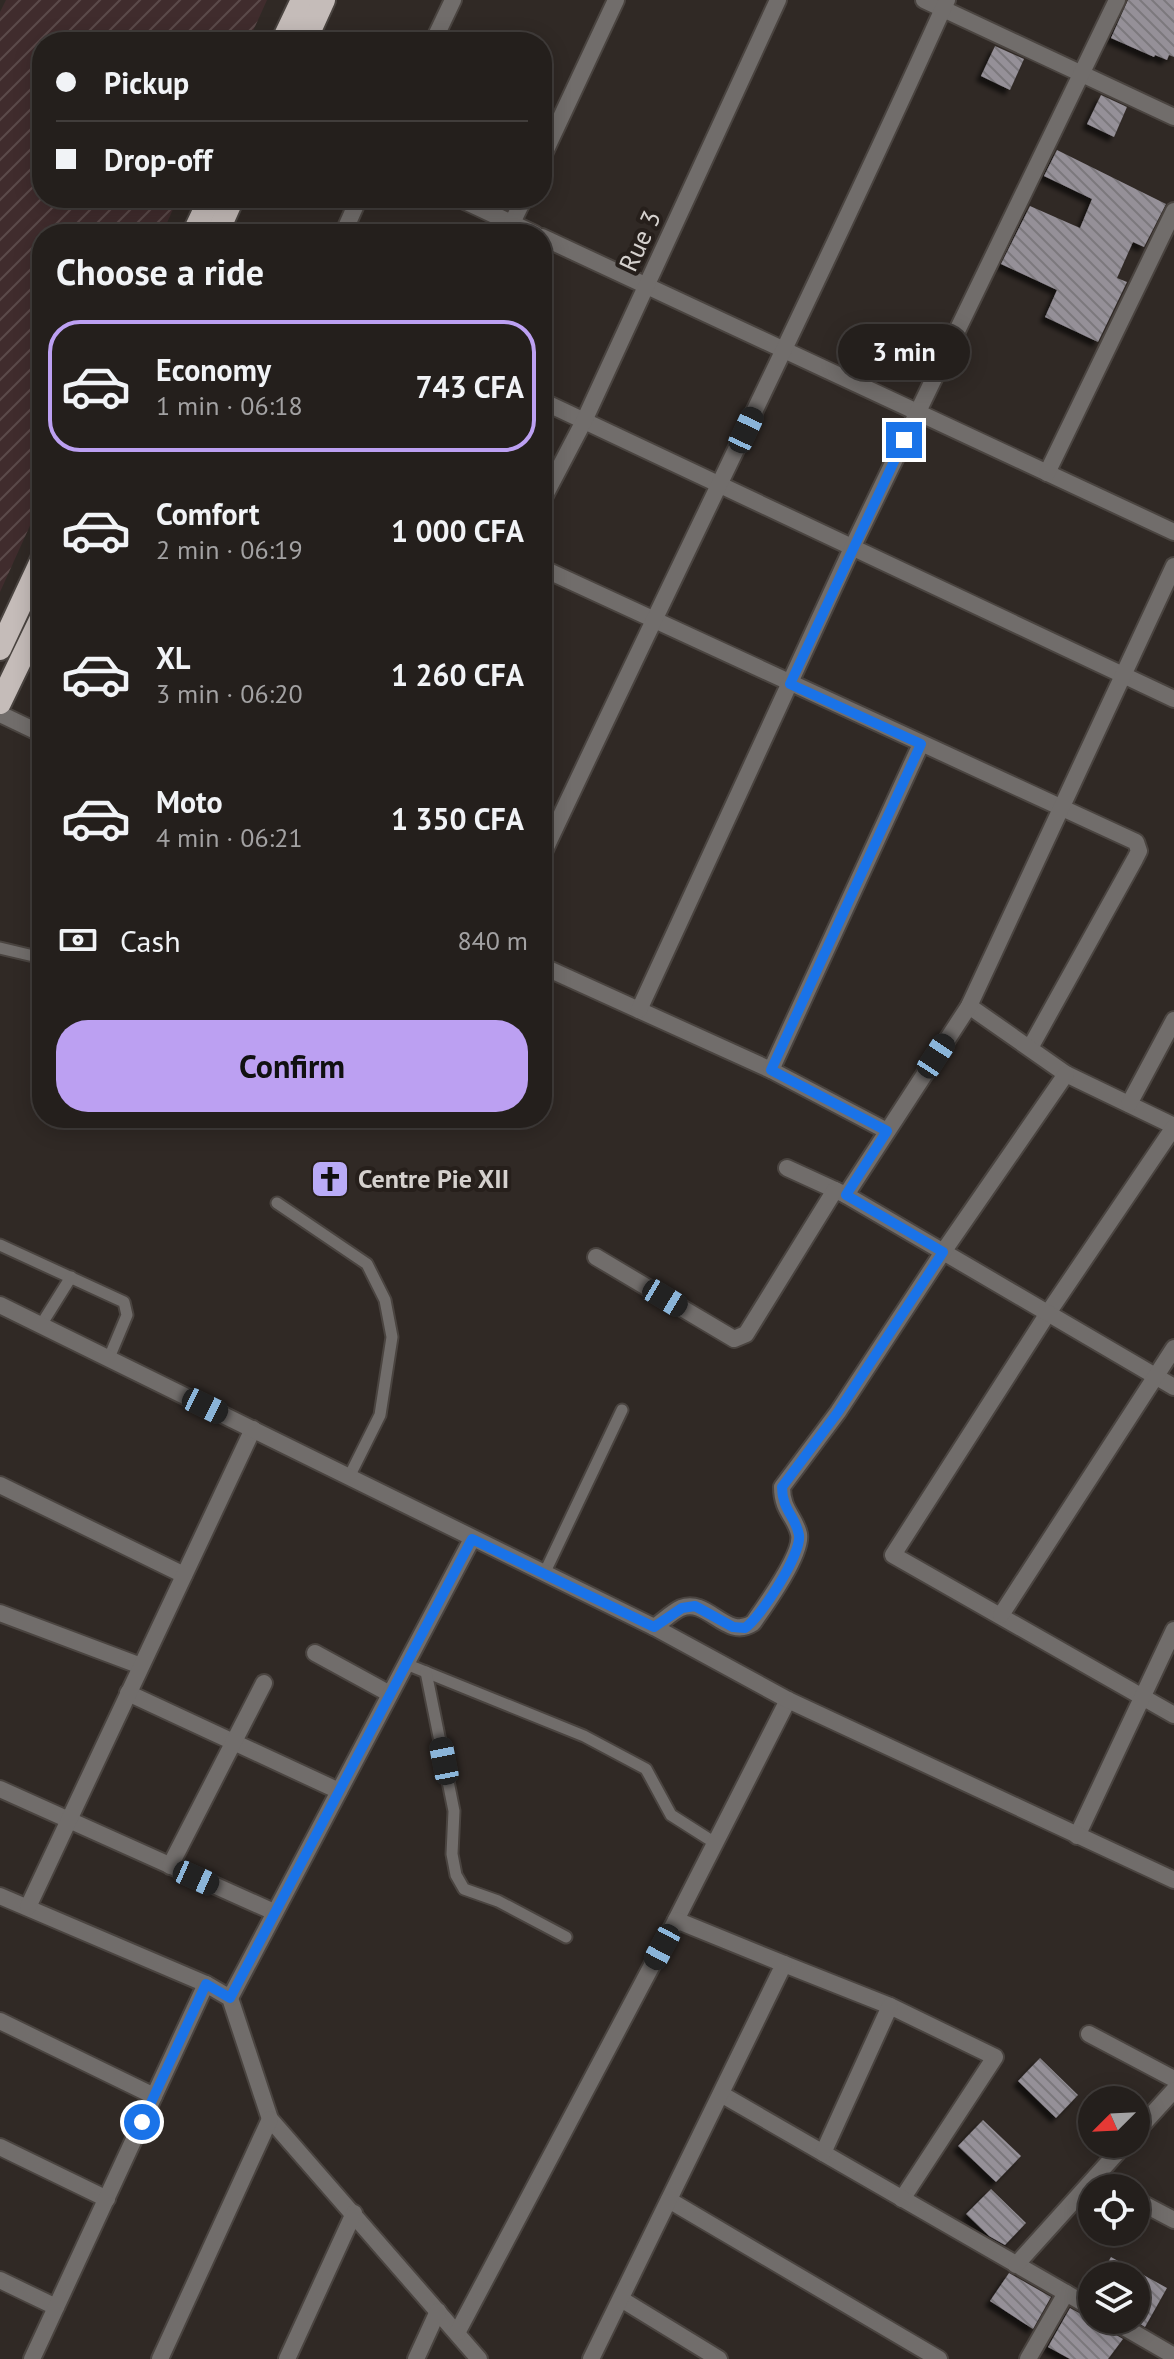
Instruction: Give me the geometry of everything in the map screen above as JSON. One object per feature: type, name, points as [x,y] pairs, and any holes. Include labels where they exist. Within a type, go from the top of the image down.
[{"type":"highway","points":[[287,32],[302,0]]},
{"type":"highway","points":[[310,32],[324,0]]},
{"type":"highway","points":[[0,649],[32,580]]},
{"type":"highway","points":[[0,703],[32,637]]},
{"type":"street","points":[[438,32],[453,0]]},
{"type":"street","points":[[552,137],[616,0]]},
{"type":"street","name":"Rue 3","points":[[552,482],[584,421],[778,0]]},
{"type":"street","points":[[924,0],[945,5],[1174,117]]},
{"type":"street","points":[[639,1010],[852,548],[1117,0]]},
{"type":"street","points":[[552,835],[945,5]]},
{"type":"street","points":[[480,208],[512,223],[519,208]]},
{"type":"street","points":[[1047,473],[1174,211]]},
{"type":"street","points":[[552,242],[1174,532]]},
{"type":"street","points":[[552,406],[1174,699]]},
{"type":"street","points":[[596,1257],[734,1339],[746,1334],[840,1192],[887,1131],[969,1006],[1174,566]]},
{"type":"street","points":[[552,573],[1136,842],[1139,851],[1030,1048]]},
{"type":"street","points":[[0,714],[32,729]]},
{"type":"street","points":[[771,1070],[921,744]]},
{"type":"street","points":[[552,971],[771,1070],[887,1131]]},
{"type":"street","points":[[969,1006],[1066,1074],[1174,1126],[1048,1313],[893,1555],[1174,1715]]},
{"type":"street","points":[[1129,1104],[1174,1020]]},
{"type":"street","points":[[654,1627],[682,1608],[695,1606],[733,1627],[745,1628],[753,1623],[798,1550],[799,1534],[782,1502],[782,1487],[838,1412],[943,1252],[1066,1074]]},
{"type":"street","points":[[787,1168],[840,1192],[1174,1387]]},
{"type":"street","points":[[0,1305],[654,1627],[788,1700],[1174,1880]]},
{"type":"street","points":[[1001,1615],[1174,1348]]},
{"type":"street","points":[[28,1907],[253,1429]]},
{"type":"street","points":[[0,1485],[184,1575]]},
{"type":"street","points":[[230,1998],[472,1539]]},
{"type":"street","points":[[0,1613],[141,1666]]},
{"type":"street","points":[[1077,1836],[1174,1630]]},
{"type":"street","points":[[315,1653],[390,1694]]},
{"type":"street","points":[[170,1866],[264,1683]]},
{"type":"street","points":[[128,1693],[339,1791]]},
{"type":"street","points":[[457,2333],[676,1920],[788,1700]]},
{"type":"street","points":[[0,1789],[274,1912]]},
{"type":"street","points":[[0,1896],[206,1984],[230,1998],[270,2119],[479,2359]]},
{"type":"street","points":[[676,1920],[890,2006],[995,2057],[902,2199]]},
{"type":"street","points":[[591,2359],[784,1964]]},
{"type":"street","points":[[32,2359],[206,1984]]},
{"type":"street","points":[[823,2153],[890,2006]]},
{"type":"street","points":[[0,2021],[154,2096]]},
{"type":"street","points":[[1089,2034],[1174,2079]]},
{"type":"street","points":[[1150,2117],[1174,2090]]},
{"type":"street","points":[[721,2094],[1078,2300]]},
{"type":"street","points":[[160,2359],[270,2119]]},
{"type":"street","points":[[0,2147],[107,2199]]},
{"type":"street","points":[[1099,2174],[1113,2158]]},
{"type":"street","points":[[1016,2265],[1078,2197]]},
{"type":"street","points":[[669,2200],[939,2359]]},
{"type":"street","points":[[1150,2207],[1174,2220]]},
{"type":"street","points":[[287,2359],[354,2213]]},
{"type":"street","points":[[0,2280],[56,2307]]},
{"type":"street","points":[[1028,2359],[1066,2293]]},
{"type":"street","points":[[621,2299],[719,2359]]},
{"type":"street","points":[[416,2359],[438,2311]]},
{"type":"street","points":[[1136,2334],[1174,2356]]},
{"type":"lane","points":[[0,948],[32,956]]},
{"type":"lane","points":[[277,1203],[367,1264],[385,1300],[392,1337],[380,1415],[349,1477]]},
{"type":"lane","points":[[0,1245],[124,1302],[127,1315],[109,1358]]},
{"type":"lane","points":[[41,1325],[71,1277]]},
{"type":"lane","points":[[544,1574],[622,1410]]},
{"type":"lane","points":[[406,1664],[584,1736],[646,1769],[671,1815],[715,1843]]},
{"type":"lane","points":[[426,1672],[454,1811],[452,1854],[456,1875],[464,1889],[498,1901],[566,1937]]},
{"type":"shaded area","points":[[6,0],[267,0],[253,32],[32,32],[32,208],[174,208],[166,224],[32,224],[32,521],[0,592],[0,12]]},
{"type":"building","points":[[1128,0],[1174,0],[1174,57],[1169,55],[1167,60],[1154,57],[1111,38]]},
{"type":"building","points":[[995,46],[1024,59],[1010,90],[981,76]]},
{"type":"building","points":[[1101,95],[1127,107],[1114,137],[1087,124]]},
{"type":"building","points":[[1057,150],[1166,204],[1144,247],[1133,242],[1117,278],[1127,282],[1098,342],[1045,317],[1057,290],[1001,264],[1030,206],[1080,228],[1092,199],[1044,176]]},
{"type":"building","points":[[1040,2058],[1078,2095],[1056,2118],[1018,2081]]},
{"type":"building","points":[[983,2120],[1021,2156],[996,2182],[958,2146]]},
{"type":"building","points":[[991,2189],[1026,2223],[1005,2245],[989,2236],[966,2214]]},
{"type":"building","points":[[1009,2273],[1051,2297],[1033,2329],[990,2301]]},
{"type":"building","points":[[1150,2279],[1167,2288],[1150,2318]]},
{"type":"building","points":[[1070,2308],[1078,2312],[1078,2334],[1114,2334],[1123,2339],[1108,2359],[1070,2359],[1048,2347]]},
{"type":"place","name":"Centre Pie XII","points":[[330,1179]]},
{"type":"route","points":[[142,2122],[206,1984],[230,1998],[472,1539],[654,1627],[682,1608],[695,1606],[733,1627],[745,1628],[760,1613],[798,1550],[799,1534],[782,1502],[782,1487],[838,1412],[943,1252],[846,1195],[887,1131],[771,1070],[921,744],[790,684],[904,440]]}]
